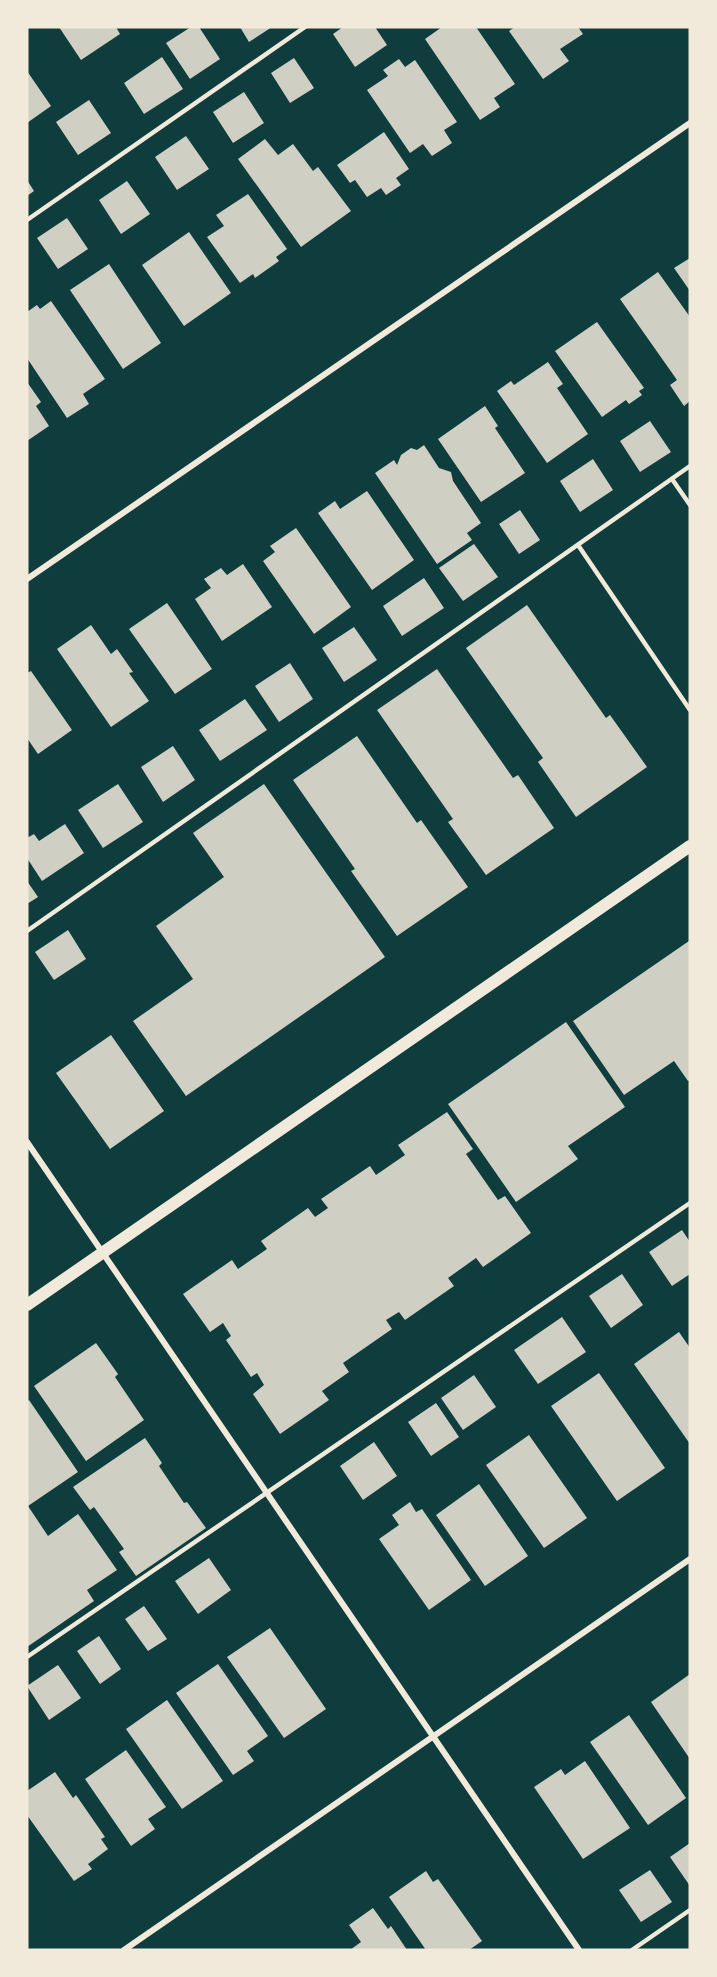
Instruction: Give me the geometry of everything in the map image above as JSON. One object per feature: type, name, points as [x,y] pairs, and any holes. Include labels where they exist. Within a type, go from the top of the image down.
[{"type":"main road","points":[[27,1305],[690,846]]},
{"type":"street","points":[[27,579],[690,123]]},
{"type":"street","points":[[27,1142],[579,1950]]},
{"type":"street","points":[[124,1950],[690,1558]]},
{"type":"lane","points":[[27,220],[305,27]]},
{"type":"lane","points":[[27,931],[690,466]]},
{"type":"lane","points":[[672,479],[690,505]]},
{"type":"lane","points":[[578,545],[690,710]]},
{"type":"lane","points":[[27,1657],[690,1203]]},
{"type":"lane","points":[[632,1950],[690,1910]]},
{"type":"building","points":[[59,27],[116,27],[120,34],[81,60]]},
{"type":"building","points":[[191,27],[199,27],[220,59],[190,79],[166,43]]},
{"type":"building","points":[[240,27],[272,27],[249,42]]},
{"type":"building","points":[[343,27],[375,27],[387,45],[355,67],[333,34]]},
{"type":"building","points":[[442,27],[476,27],[515,84],[494,98],[500,107],[480,120],[425,39]]},
{"type":"building","points":[[515,27],[578,27],[583,34],[560,49],[569,61],[543,79],[509,31]]},
{"type":"building","points":[[162,57],[183,89],[144,114],[124,83]]},
{"type":"building","points":[[294,58],[314,88],[290,103],[271,73]]},
{"type":"building","points":[[399,59],[405,67],[415,60],[457,122],[444,130],[452,143],[432,156],[423,144],[410,153],[367,90],[388,76],[383,70]]},
{"type":"building","points":[[27,71],[51,106],[27,123]]},
{"type":"building","points":[[244,92],[264,123],[233,143],[213,112]]},
{"type":"building","points":[[89,100],[111,133],[78,155],[56,122]]},
{"type":"building","points":[[384,132],[409,169],[396,178],[401,185],[386,195],[381,188],[367,197],[355,180],[350,183],[337,165]]},
{"type":"building","points":[[186,136],[209,169],[177,190],[155,157]]},
{"type":"building","points":[[265,139],[278,155],[293,144],[313,171],[318,167],[351,211],[301,247],[238,159]]},
{"type":"building","points":[[27,180],[34,191],[27,196]]},
{"type":"building","points":[[127,181],[150,214],[121,234],[99,200]]},
{"type":"building","points":[[248,194],[287,249],[276,257],[279,261],[255,278],[253,274],[240,283],[207,237],[224,226],[216,215]]},
{"type":"building","points":[[67,218],[88,249],[58,269],[37,238]]},
{"type":"building","points":[[189,232],[231,293],[184,326],[142,265]]},
{"type":"building","points":[[690,258],[690,291],[674,268]]},
{"type":"building","points":[[109,264],[161,343],[123,369],[70,290]]},
{"type":"building","points":[[658,272],[690,317],[690,401],[684,406],[670,385],[677,380],[620,299]]},
{"type":"building","points":[[51,301],[105,379],[83,394],[89,404],[67,418],[27,358],[27,312],[37,305],[40,309]]},
{"type":"building","points":[[597,322],[644,388],[639,391],[642,395],[629,404],[626,400],[602,417],[555,351]]},
{"type":"building","points":[[548,362],[563,384],[557,388],[588,434],[547,463],[497,391],[511,381],[514,385]]},
{"type":"building","points":[[27,382],[41,402],[36,406],[49,426],[27,441]]},
{"type":"building","points":[[485,406],[498,426],[495,428],[525,473],[481,502],[438,439]]},
{"type":"building","points":[[650,421],[671,452],[640,472],[620,441]]},
{"type":"building","points":[[424,445],[439,468],[451,472],[453,481],[481,523],[467,533],[472,540],[437,564],[375,473],[394,460],[397,465],[401,455],[411,448],[417,450]]},
{"type":"building","points":[[593,459],[613,490],[580,512],[560,481]]},
{"type":"building","points":[[367,491],[414,560],[372,590],[318,513],[335,501],[340,509]]},
{"type":"building","points":[[520,510],[540,540],[519,554],[499,524]]},
{"type":"building","points":[[296,528],[351,607],[314,634],[263,561],[275,552],[270,546]]},
{"type":"building","points":[[474,544],[498,577],[463,601],[439,568]]},
{"type":"building","points":[[243,564],[272,607],[222,641],[195,599],[211,588],[204,579],[221,568],[227,575]]},
{"type":"building","points":[[424,578],[444,608],[402,636],[383,606]]},
{"type":"building","points":[[167,603],[212,669],[175,694],[129,629]]},
{"type":"building","points":[[527,605],[606,718],[610,715],[647,767],[576,817],[538,762],[543,758],[466,648]]},
{"type":"building","points":[[91,625],[111,654],[117,649],[133,672],[129,673],[149,701],[111,727],[57,649]]},
{"type":"building","points":[[354,627],[377,660],[344,682],[322,648]]},
{"type":"building","points":[[290,663],[313,699],[279,722],[255,686]]},
{"type":"building","points":[[437,669],[513,778],[518,775],[554,828],[486,875],[448,822],[453,819],[377,710]]},
{"type":"building","points":[[31,671],[72,730],[38,754],[27,738],[27,673]]},
{"type":"building","points":[[245,699],[267,730],[220,761],[199,730]]},
{"type":"building","points":[[357,736],[417,823],[421,820],[468,887],[397,936],[351,871],[355,869],[293,780]]},
{"type":"building","points":[[173,746],[195,780],[163,802],[141,767]]},
{"type":"building","points":[[118,784],[143,822],[103,848],[78,810]]},
{"type":"building","points":[[264,784],[385,957],[186,1096],[133,1021],[193,979],[156,926],[224,877],[193,833]]},
{"type":"building","points":[[65,824],[84,853],[42,881],[27,858],[27,838],[34,834],[39,841]]},
{"type":"building","points":[[27,881],[38,897],[27,904]]},
{"type":"building","points":[[68,930],[86,959],[54,980],[35,952]]},
{"type":"building","points":[[689,941],[690,1080],[688,1081],[674,1061],[624,1095],[573,1021]]},
{"type":"building","points":[[566,1022],[625,1107],[568,1146],[578,1159],[516,1202],[448,1104]]},
{"type":"building","points":[[111,1035],[164,1111],[110,1149],[56,1073]]},
{"type":"building","points":[[447,1112],[473,1149],[466,1154],[498,1200],[505,1196],[531,1233],[483,1267],[476,1258],[448,1278],[454,1286],[405,1320],[399,1312],[386,1320],[392,1329],[343,1363],[349,1372],[322,1391],[329,1400],[280,1434],[253,1394],[264,1385],[257,1373],[251,1377],[226,1340],[231,1336],[223,1323],[210,1332],[183,1294],[232,1260],[238,1269],[267,1249],[261,1241],[308,1208],[315,1217],[328,1208],[321,1199],[370,1166],[376,1175],[405,1155],[398,1145]]},
{"type":"building","points":[[682,1230],[690,1242],[690,1274],[672,1286],[649,1252]]},
{"type":"building","points":[[622,1274],[643,1305],[611,1328],[589,1296]]},
{"type":"building","points":[[562,1317],[586,1352],[538,1384],[514,1350]]},
{"type":"building","points":[[679,1332],[690,1348],[690,1444],[634,1364]]},
{"type":"building","points":[[96,1343],[118,1374],[115,1377],[144,1420],[86,1461],[34,1386]]},
{"type":"building","points":[[599,1373],[665,1468],[617,1501],[551,1406]]},
{"type":"building","points":[[474,1375],[496,1407],[463,1430],[441,1398]]},
{"type":"building","points":[[29,1400],[78,1472],[28,1506],[48,1536],[78,1514],[117,1570],[87,1590],[94,1601],[27,1647],[27,1402]]},
{"type":"building","points":[[436,1403],[459,1437],[431,1456],[408,1422]]},
{"type":"building","points":[[529,1435],[587,1518],[544,1548],[486,1465]]},
{"type":"building","points":[[145,1438],[162,1463],[159,1466],[184,1503],[187,1502],[206,1528],[136,1576],[119,1552],[124,1549],[94,1507],[90,1510],[73,1487]]},
{"type":"building","points":[[374,1442],[397,1476],[363,1500],[340,1466]]},
{"type":"building","points":[[479,1484],[528,1556],[485,1586],[436,1515]]},
{"type":"building","points":[[410,1502],[416,1512],[422,1509],[471,1580],[429,1610],[379,1539],[399,1525],[392,1515]]},
{"type":"building","points":[[209,1558],[231,1590],[198,1614],[175,1581]]},
{"type":"building","points":[[144,1606],[167,1639],[148,1651],[125,1619]]},
{"type":"building","points":[[270,1628],[326,1709],[284,1738],[227,1657]]},
{"type":"building","points":[[99,1636],[121,1669],[100,1684],[77,1651]]},
{"type":"building","points":[[218,1664],[268,1736],[247,1751],[254,1761],[233,1775],[176,1693]]},
{"type":"building","points":[[58,1665],[81,1698],[49,1720],[27,1686]]},
{"type":"building","points":[[690,1674],[690,1759],[651,1702]]},
{"type":"building","points":[[167,1700],[223,1781],[182,1809],[126,1729]]},
{"type":"building","points":[[629,1715],[686,1798],[648,1825],[590,1742]]},
{"type":"building","points":[[126,1750],[166,1807],[148,1819],[155,1829],[131,1846],[85,1779]]},
{"type":"building","points":[[585,1761],[630,1828],[583,1859],[534,1787],[561,1769],[565,1775]]},
{"type":"building","points":[[55,1772],[73,1798],[76,1795],[105,1837],[101,1839],[108,1849],[88,1864],[92,1869],[74,1881],[27,1815],[27,1791]]},
{"type":"building","points":[[690,1843],[690,1886],[670,1857]]},
{"type":"building","points":[[650,1870],[672,1902],[641,1922],[619,1890]]},
{"type":"building","points":[[426,1871],[433,1882],[438,1879],[482,1941],[469,1950],[426,1950],[389,1897]]},
{"type":"building","points":[[373,1908],[388,1929],[391,1926],[407,1950],[350,1950],[361,1942],[349,1925]]}]
